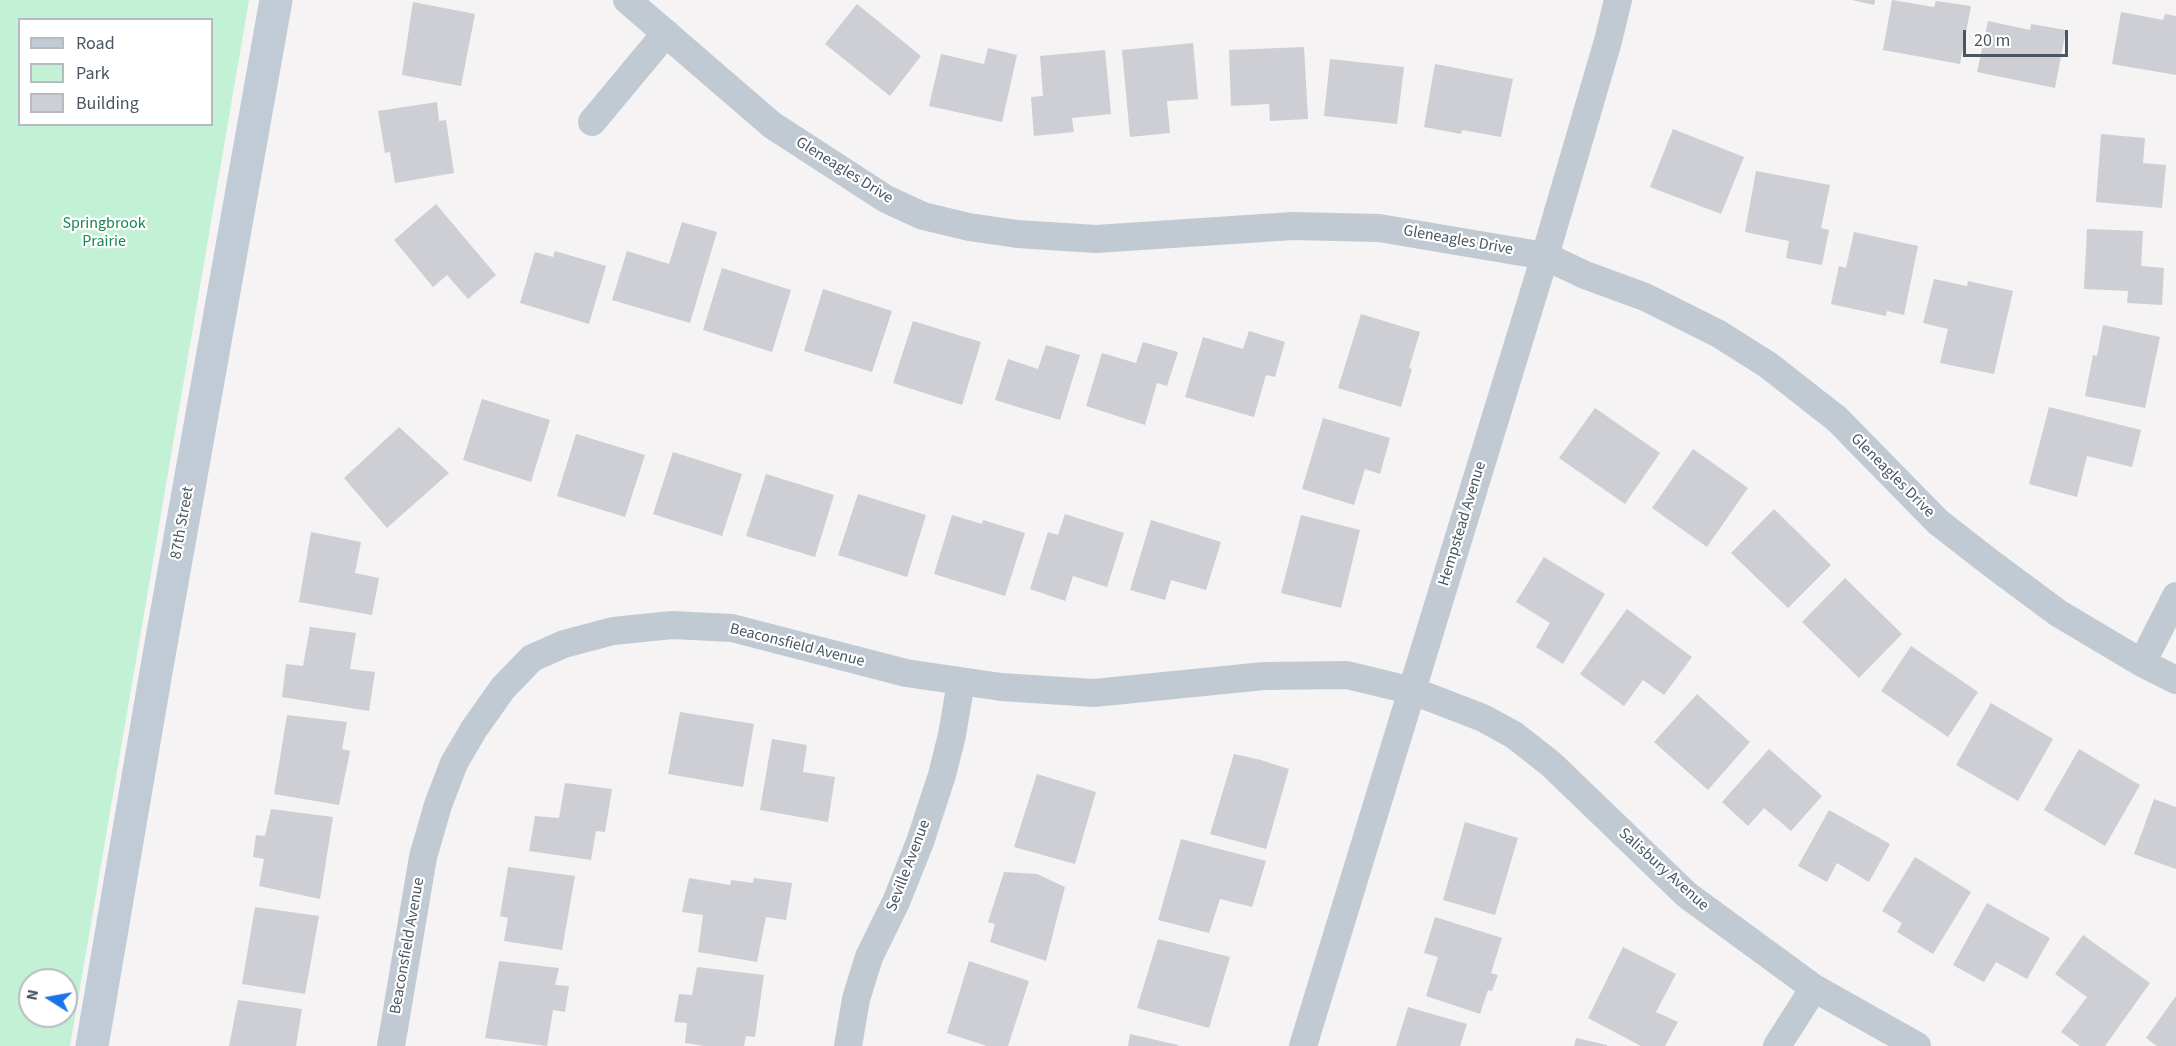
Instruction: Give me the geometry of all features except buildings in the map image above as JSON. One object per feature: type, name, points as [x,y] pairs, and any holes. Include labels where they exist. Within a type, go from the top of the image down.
[{"type":"street","name":"87th Street","points":[[92,1046],[276,0]]},
{"type":"street","name":"Gleneagles Drive","points":[[627,0],[772,125],[886,200],[923,216],[969,227],[1017,234],[1096,239],[1293,226],[1379,228],[1545,256],[1585,275],[1645,297],[1719,334],[1768,365],[1837,419],[1938,522],[2058,613],[2142,663],[2176,680]]},
{"type":"street","name":"Hempstead Avenue","points":[[1303,1046],[1545,256],[1618,0]]},
{"type":"street","points":[[592,122],[666,33]]},
{"type":"street","points":[[2142,663],[2176,596]]},
{"type":"street","name":"Beaconsfield Avenue","points":[[391,1046],[423,857],[438,805],[454,763],[502,688],[532,658],[564,644],[613,631],[672,625],[732,628],[906,673],[961,682],[1094,693],[1264,676],[1347,675],[1413,691]]},
{"type":"street","name":"Seville Avenue","points":[[848,1046],[856,999],[869,957],[896,902],[920,842],[938,786],[952,735],[961,682]]},
{"type":"street","name":"Salisbury Avenue","points":[[1413,691],[1483,718],[1514,735],[1551,764],[1687,895],[1814,988],[1917,1046]]},
{"type":"street","points":[[1777,1046],[1814,988]]},
{"type":"green space","name":"Springbrook Prairie","points":[[0,0],[249,0],[78,999],[78,968],[18,968],[18,1028],[73,1028],[70,1046],[0,1046]]}]
